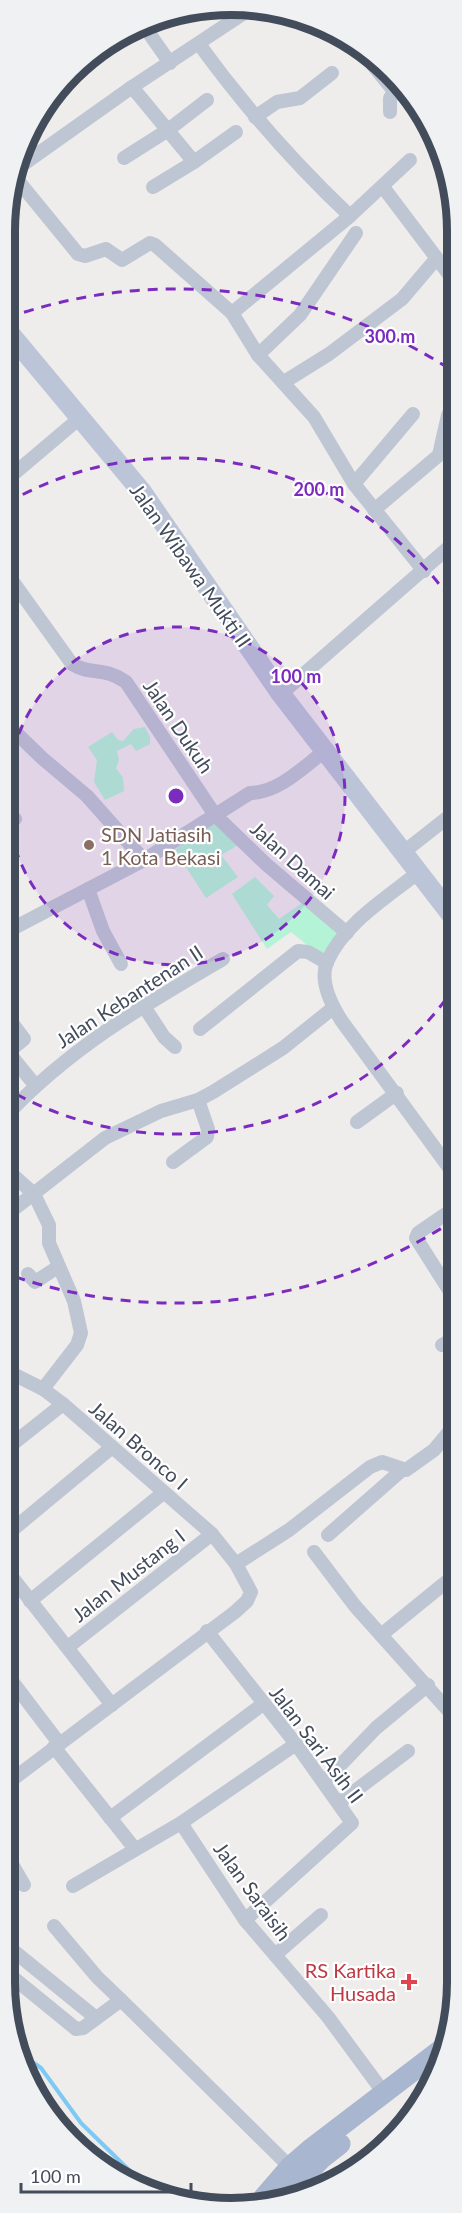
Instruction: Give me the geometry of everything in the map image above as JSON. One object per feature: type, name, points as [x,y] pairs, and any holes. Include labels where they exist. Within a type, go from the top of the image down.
[{"type":"main road","name":"Jalan Wibawa Mukti II","points":[[15,339],[142,492],[281,694],[405,851],[447,908]]},
{"type":"main road","points":[[266,2195],[290,2166],[435,2054]]},
{"type":"main road","points":[[293,2189],[322,2158],[421,2084]]},
{"type":"street","points":[[27,160],[241,15]]},
{"type":"street","points":[[148,31],[170,63]]},
{"type":"street","points":[[199,44],[255,117],[296,165],[350,216]]},
{"type":"street","points":[[255,117],[277,102],[300,98],[332,73]]},
{"type":"street","points":[[132,87],[194,162]]},
{"type":"street","points":[[390,112],[390,98],[395,92]]},
{"type":"street","points":[[124,158],[168,130],[207,100]]},
{"type":"street","points":[[153,186],[194,162],[236,132]]},
{"type":"street","points":[[232,313],[350,216],[410,160]]},
{"type":"street","points":[[20,183],[78,254],[86,256],[106,249],[122,260],[150,243],[155,244],[232,313],[258,354],[314,417],[354,484],[424,571]]},
{"type":"street","points":[[383,187],[447,272]]},
{"type":"street","points":[[258,354],[300,315],[356,233]]},
{"type":"street","points":[[284,382],[329,354],[402,298],[436,259]]},
{"type":"street","points":[[354,484],[414,414]]},
{"type":"street","points":[[16,472],[81,417]]},
{"type":"street","points":[[374,510],[439,455],[447,420]]},
{"type":"street","points":[[281,694],[447,549]]},
{"type":"street","name":"Jalan Dukuh","points":[[15,586],[72,664],[82,670],[112,672],[126,682],[215,815]]},
{"type":"street","points":[[15,731],[87,796],[144,860]]},
{"type":"street","points":[[15,927],[144,860],[250,793],[262,793],[275,788],[326,750]]},
{"type":"street","name":"Jalan Damai","points":[[215,815],[275,873],[347,933]]},
{"type":"street","points":[[405,851],[447,818]]},
{"type":"street","points":[[420,871],[347,933],[327,963],[325,982],[333,1008],[447,1164]]},
{"type":"street","points":[[88,889],[103,931],[121,963]]},
{"type":"street","points":[[200,1029],[298,951],[308,952],[327,963]]},
{"type":"street","name":"Jalan Kebantenan II","points":[[15,1107],[36,1085],[104,1030],[223,959]]},
{"type":"street","points":[[143,1005],[164,1037],[175,1047]]},
{"type":"street","points":[[15,1208],[105,1138],[161,1112],[198,1100],[283,1048],[333,1008]]},
{"type":"street","points":[[15,1028],[24,1039],[15,1046]]},
{"type":"street","points":[[15,1060],[36,1085]]},
{"type":"street","points":[[357,1122],[397,1093]]},
{"type":"street","points":[[173,1162],[207,1137],[208,1129],[198,1100]]},
{"type":"street","points":[[15,1177],[34,1194],[49,1224],[49,1243],[74,1301],[81,1334],[77,1345],[44,1389]]},
{"type":"street","points":[[447,1213],[418,1233],[416,1238],[447,1287]]},
{"type":"street","points":[[28,1274],[35,1282],[58,1267]]},
{"type":"street","points":[[442,1345],[447,1342]]},
{"type":"street","name":"Jalan Bronco I","points":[[15,1375],[44,1389],[63,1404],[212,1534],[236,1564],[250,1589],[250,1594],[241,1606],[207,1630]]},
{"type":"street","points":[[15,1442],[63,1404]]},
{"type":"street","points":[[328,1535],[402,1470],[410,1468],[434,1450],[447,1434]]},
{"type":"street","points":[[15,1528],[111,1448]]},
{"type":"street","points":[[236,1564],[289,1530],[369,1467],[382,1462],[402,1470]]},
{"type":"street","points":[[30,1600],[163,1493]]},
{"type":"street","name":"Jalan Mustang I","points":[[68,1647],[212,1534]]},
{"type":"street","points":[[314,1552],[381,1635],[447,1708]]},
{"type":"street","points":[[15,1581],[112,1705]]},
{"type":"street","points":[[381,1635],[447,1581]]},
{"type":"street","points":[[15,1774],[112,1705],[207,1630]]},
{"type":"street","name":"Jalan Sari Asih II","points":[[207,1630],[296,1744],[352,1823],[245,1920]]},
{"type":"street","points":[[324,1782],[376,1728],[428,1685]]},
{"type":"street","points":[[15,1686],[135,1849]]},
{"type":"street","points":[[110,1818],[263,1704]]},
{"type":"street","points":[[73,1886],[181,1823],[296,1744]]},
{"type":"street","points":[[339,1803],[408,1751]]},
{"type":"street","name":"Jalan Saraisih","points":[[181,1823],[245,1920],[328,2018],[384,2093]]},
{"type":"street","points":[[15,1869],[24,1885]]},
{"type":"street","points":[[275,1955],[321,1915]]},
{"type":"street","points":[[54,1926],[97,1977],[290,2166]]},
{"type":"street","points":[[15,1952],[96,2018]]},
{"type":"street","points":[[15,1980],[72,2027],[83,2028],[121,2000]]},
{"type":"green space","points":[[145,727],[150,737],[150,744],[136,751],[131,744],[117,751],[119,760],[116,768],[123,778],[124,791],[105,800],[94,782],[97,760],[88,747],[112,732],[118,740],[123,741],[134,729]]},
{"type":"green space","points":[[215,819],[240,844],[221,855],[238,877],[206,898],[175,850]]},
{"type":"green space","points":[[255,877],[274,896],[267,905],[279,919],[302,903],[340,933],[323,958],[291,932],[267,949],[232,894]]},
{"type":"waterway","points":[[29,2060],[41,2068],[81,2123],[141,2179]]},
{"type":"place","name":"SDN Jatiasih 1 Kota Bekasi","points":[[89,845]]},
{"type":"place","name":"RS Kartika Husada","points":[[409,1982]]}]
